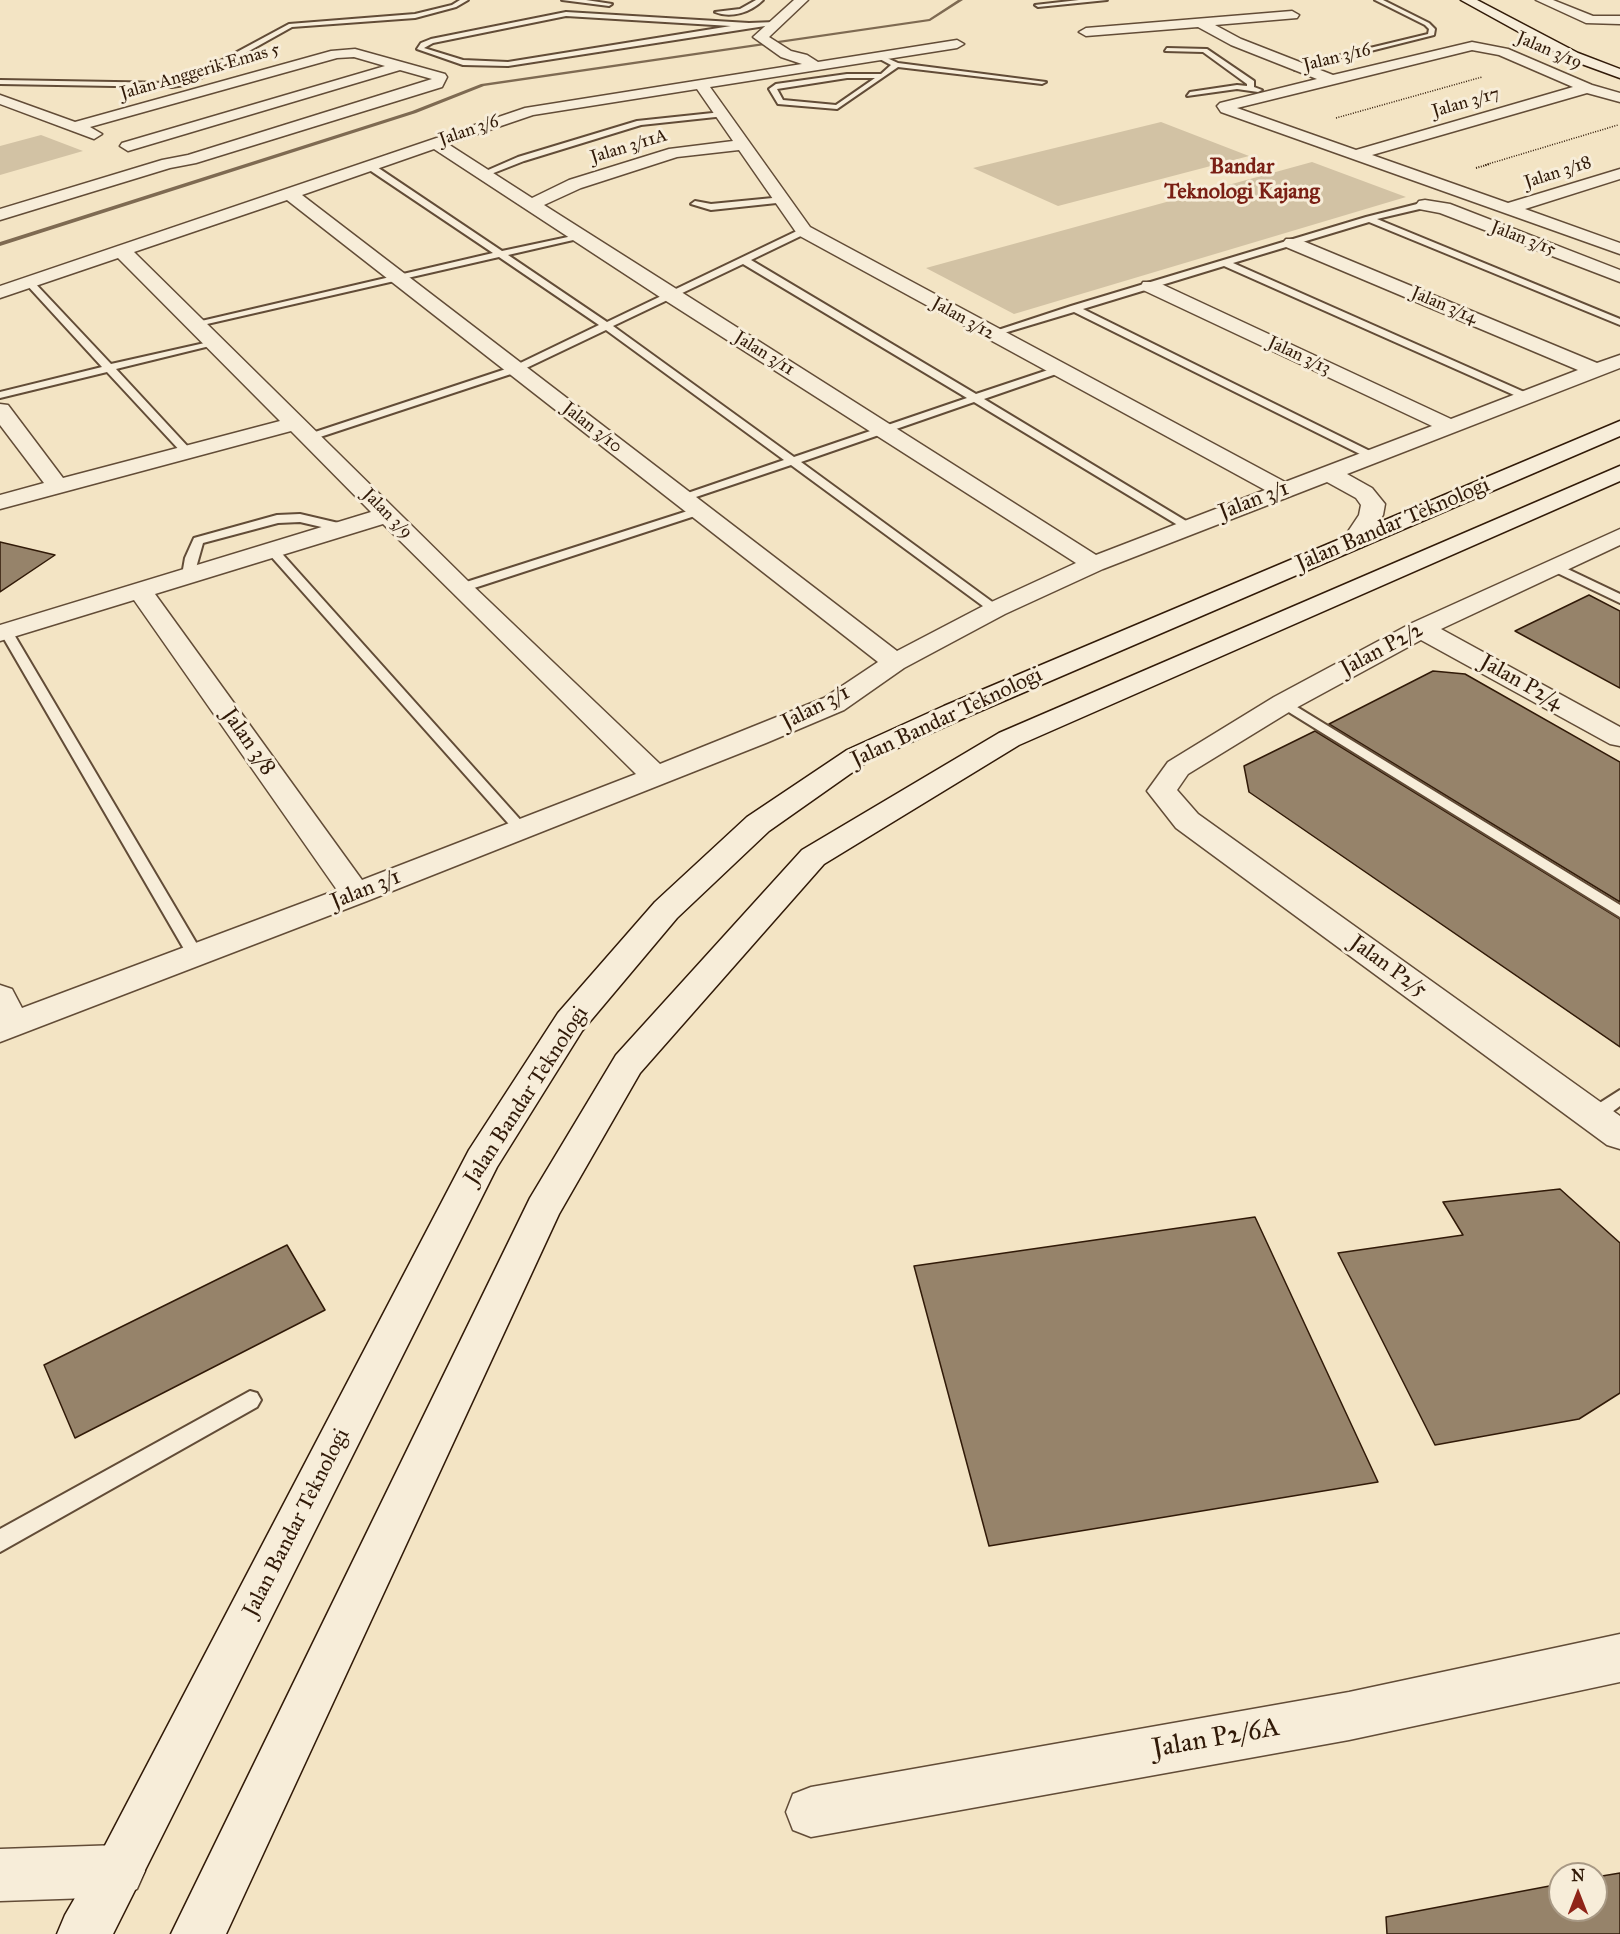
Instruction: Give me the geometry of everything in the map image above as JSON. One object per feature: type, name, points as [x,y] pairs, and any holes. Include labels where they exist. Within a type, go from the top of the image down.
[{"type":"street","points":[[771,32],[802,0]]},
{"type":"street","points":[[1467,0],[1573,56],[1620,74]]},
{"type":"street","points":[[1494,0],[1571,39]]},
{"type":"street","points":[[1542,0],[1591,20],[1620,20]]},
{"type":"street","points":[[1086,32],[1292,15]]},
{"type":"street","points":[[1201,23],[1236,42],[1332,80]]},
{"type":"street","points":[[771,32],[786,54],[807,58]]},
{"type":"street","points":[[771,32],[807,58]]},
{"type":"street","name":"Jalan 3/6","points":[[0,292],[530,111],[700,83],[807,58],[878,56],[957,44]]},
{"type":"street","name":"Jalan 3/19","points":[[1462,48],[1472,46],[1494,50],[1587,88],[1620,98]]},
{"type":"street","name":"Jalan 3/16","points":[[1289,131],[1226,109],[1225,106],[1462,48]]},
{"type":"street","name":"Jalan Anggerik Emas 5","points":[[74,127],[336,54],[355,53],[440,78],[437,84],[190,160],[168,163]]},
{"type":"street","points":[[117,142],[399,66]]},
{"type":"street","name":"Jalan 3/12","points":[[700,83],[804,231],[1281,490]]},
{"type":"street","name":"Jalan 3/17","points":[[1356,155],[1587,88]]},
{"type":"street","points":[[0,99],[168,163]]},
{"type":"street","points":[[1289,131],[1620,249]]},
{"type":"street","name":"Jalan 3/11","points":[[436,143],[670,295],[1094,564]]},
{"type":"street","name":"Jalan 3/11A","points":[[531,205],[575,184],[675,152],[744,144]]},
{"type":"street","points":[[3,212],[168,163]]},
{"type":"street","name":"Jalan 3/18","points":[[1508,209],[1620,174]]},
{"type":"street","name":"Jalan 3/10","points":[[289,193],[895,662]]},
{"type":"street","name":"Jalan 3/15","points":[[1425,206],[1444,208],[1620,276]]},
{"type":"street","name":"Jalan 3/14","points":[[1292,243],[1608,365]]},
{"type":"street","name":"Jalan 3/9","points":[[122,250],[387,515],[654,775]]},
{"type":"street","name":"Jalan 3/13","points":[[1149,286],[1449,426]]},
{"type":"street","name":"Jalan 3/1","points":[[4,1018],[196,956],[834,704],[895,662],[996,609],[1094,564],[1608,365]]},
{"type":"street","points":[[0,410],[58,487]]},
{"type":"street","name":"Jalan Bandar Teknologi","points":[[84,1934],[119,1871],[482,1160],[570,1022],[666,910],[758,824],[857,756],[954,712],[1620,428]]},
{"type":"street","points":[[0,502],[187,453],[303,430]]},
{"type":"street","points":[[1327,473],[1364,493],[1373,504],[1371,515],[1353,542]]},
{"type":"street","name":"Jalan Bandar Teknologi","points":[[198,1934],[543,1209],[628,1064],[813,857],[1009,739],[1620,473]]},
{"type":"street","points":[[3,632],[387,515]]},
{"type":"street","name":"Jalan P2/2","points":[[1162,791],[1178,768],[1284,703],[1421,629],[1620,537]]},
{"type":"street","points":[[1288,569],[1288,578],[1296,584],[1322,590],[1347,591]]},
{"type":"street","name":"Jalan 3/8","points":[[139,590],[356,894]]},
{"type":"street","name":"Jalan P2/4","points":[[1421,629],[1620,738]]},
{"type":"street","name":"Jalan P2/5","points":[[1162,791],[1187,821],[1620,1135]]},
{"type":"street","name":"Jalan P2/6A","points":[[811,1812],[1349,1716],[1620,1659]]},
{"type":"street","points":[[0,1875],[119,1871]]},
{"type":"lane","points":[[0,82],[172,85],[187,82],[291,25],[415,16],[436,12],[465,0]]},
{"type":"lane","points":[[565,0],[623,5]]},
{"type":"lane","points":[[714,12],[737,13],[750,10],[760,0]]},
{"type":"lane","points":[[1038,5],[1104,0]]},
{"type":"lane","points":[[1298,68],[1431,35],[1432,29],[1427,24],[1378,0]]},
{"type":"lane","points":[[749,25],[498,65],[464,64],[420,49],[423,44],[431,41],[566,14],[749,25],[771,32]]},
{"type":"lane","points":[[1167,50],[1205,50],[1251,83],[1251,87]]},
{"type":"lane","points":[[878,56],[896,65],[1042,82]]},
{"type":"lane","points":[[883,76],[848,76],[776,86],[773,89],[780,102],[837,107],[883,76],[896,65]]},
{"type":"lane","points":[[1190,94],[1237,87],[1251,87],[1270,94]]},
{"type":"lane","points":[[483,174],[521,159],[640,123],[722,114]]},
{"type":"lane","points":[[368,165],[607,326],[996,609]]},
{"type":"lane","points":[[695,204],[711,207],[783,200]]},
{"type":"lane","points":[[991,334],[1369,219],[1425,206]]},
{"type":"lane","points":[[1369,219],[1620,322]]},
{"type":"lane","points":[[303,430],[516,369],[804,231]]},
{"type":"lane","points":[[197,325],[579,236]]},
{"type":"lane","points":[[744,260],[1190,527]]},
{"type":"lane","points":[[1225,263],[1527,397]]},
{"type":"lane","points":[[29,282],[187,453]]},
{"type":"lane","points":[[1074,308],[1372,456]]},
{"type":"lane","points":[[0,395],[214,342]]},
{"type":"lane","points":[[461,588],[692,505],[794,460],[1058,370]]},
{"type":"lane","points":[[188,575],[191,558],[198,541],[278,519],[300,518],[343,528]]},
{"type":"lane","points":[[272,550],[520,828]]},
{"type":"lane","points":[[1555,567],[1620,599]]},
{"type":"lane","points":[[3,632],[196,956]]},
{"type":"lane","points":[[1284,703],[1620,912]]},
{"type":"lane","points":[[1593,1116],[1620,1096]]},
{"type":"lane","points":[[0,1541],[250,1400]]},
{"type":"path","points":[[1289,131],[1527,64]]},
{"type":"path","points":[[1429,182],[1620,125]]},
{"type":"shaded area","points":[[1161,122],[1249,156],[1058,206],[973,168]]},
{"type":"shaded area","points":[[41,135],[83,151],[0,175],[0,146]]},
{"type":"shaded area","points":[[1312,162],[1406,197],[1014,314],[926,268]]},
{"type":"building","points":[[0,542],[55,555],[0,592]]},
{"type":"building","points":[[1589,595],[1620,611],[1620,688],[1515,631]]},
{"type":"building","points":[[1433,671],[1465,674],[1620,762],[1620,902],[1329,724]]},
{"type":"building","points":[[1315,731],[1620,919],[1620,1047],[1249,792],[1244,766]]},
{"type":"building","points":[[1560,1189],[1620,1243],[1620,1393],[1579,1419],[1435,1445],[1338,1253],[1463,1235],[1443,1202]]},
{"type":"building","points":[[1255,1217],[1378,1482],[989,1546],[914,1266]]},
{"type":"building","points":[[287,1245],[325,1310],[75,1438],[44,1365]]},
{"type":"building","points":[[1620,1873],[1620,1934],[1387,1934],[1386,1917],[1548,1886],[1548,1922],[1608,1922],[1608,1875]]},
{"type":"waterway","points":[[0,244],[414,112],[483,85],[930,20],[961,0]]},
{"type":"district","name":"Bandar Teknologi Kajang","points":[[1242,180]]}]
